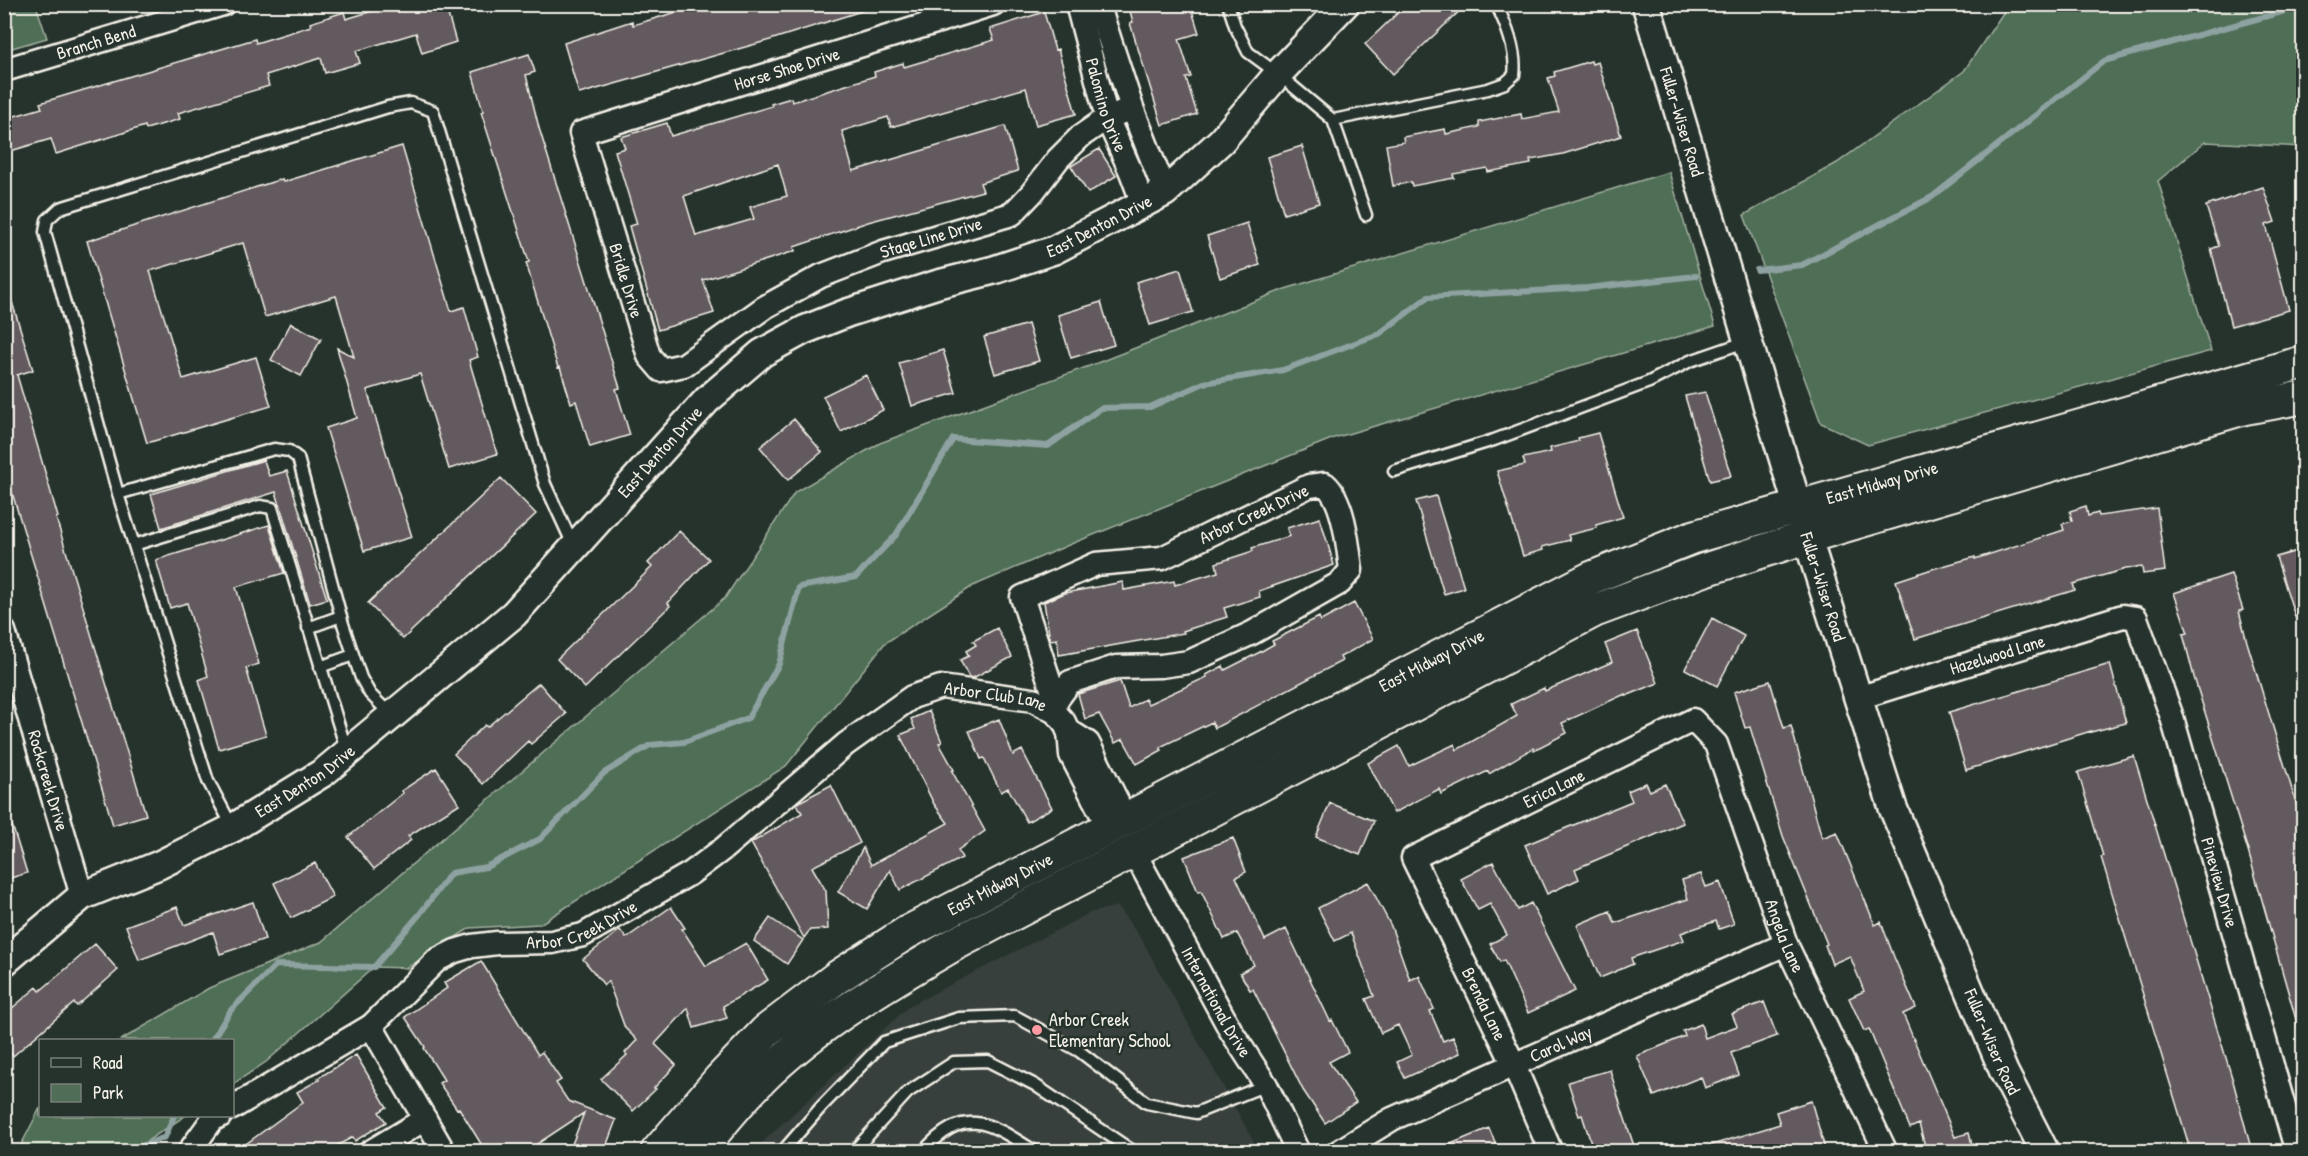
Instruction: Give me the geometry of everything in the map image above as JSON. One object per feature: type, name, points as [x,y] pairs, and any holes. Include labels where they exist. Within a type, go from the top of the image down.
[{"type":"main road","name":"East Midway Drive","points":[[657,1152],[712,1088],[766,1031],[836,978],[906,933],[1591,578],[1693,537],[2304,362]]},
{"type":"main road","name":"East Midway Drive","points":[[698,1152],[750,1090],[805,1041],[862,999],[955,944],[1594,611],[1704,570],[1807,537],[2245,408],[2304,397]]},
{"type":"main road","points":[[1121,822],[1134,852]]},
{"type":"street","name":"Branch Bend","points":[[4,70],[223,4]]},
{"type":"street","name":"Horse Shoe Drive","points":[[581,133],[993,4]]},
{"type":"street","name":"Palomino Drive","points":[[1077,4],[1107,118],[1131,172],[1154,198]]},
{"type":"street","name":"Palomino Drive","points":[[1098,4],[1132,108],[1154,198]]},
{"type":"street","name":"East Denton Drive","points":[[4,962],[82,897],[159,865],[233,828],[324,772],[514,614],[707,400],[762,353],[804,330],[847,313],[1054,250],[1154,198],[1221,141],[1278,74],[1345,4]]},
{"type":"street","name":"Fuller-Wiser Road","points":[[1646,4],[1807,537],[1893,807],[2004,1072],[2045,1152]]},
{"type":"street","name":"Stage Line Drive","points":[[710,345],[765,307],[821,276],[883,252],[1012,214],[1032,193],[1058,159],[1081,136],[1107,118],[1132,108]]},
{"type":"street","name":"Bridle Drive","points":[[581,133],[650,356],[661,370],[684,365],[710,345]]},
{"type":"street","name":"Arbor Creek Drive","points":[[1325,484],[1334,492],[1348,541],[1351,570],[1340,583],[1252,633],[1189,662],[1161,666],[1116,667],[1070,682],[1055,707],[1022,597],[1096,564],[1162,558],[1309,486],[1325,484]]},
{"type":"street","name":"Hazelwood Lane","points":[[1858,698],[2123,616],[2136,618]]},
{"type":"street","name":"Pineview Drive","points":[[2136,618],[2171,714],[2297,1152]]},
{"type":"street","name":"Rockcreek Drive","points":[[4,631],[82,897]]},
{"type":"street","name":"Arbor Club Lane","points":[[912,697],[941,687],[1033,700],[1055,707],[1070,733],[1070,731],[1088,743],[1117,801],[1121,822]]},
{"type":"street","name":"Arbor Creek Drive","points":[[234,1107],[371,1026],[438,960],[455,951],[497,943],[552,942],[584,935],[690,873],[723,849],[846,744],[912,697]]},
{"type":"street","name":"Erica Lane","points":[[1413,858],[1694,720]]},
{"type":"street","name":"Angela Lane","points":[[1694,720],[1716,744],[1786,944],[1886,1152]]},
{"type":"street","name":"International Drive","points":[[1134,852],[1232,1031],[1266,1085],[1298,1152]]},
{"type":"street","name":"Brenda Lane","points":[[1413,858],[1513,1063],[1551,1152]]},
{"type":"street","name":"Carol Way","points":[[1338,1152],[1392,1119],[1513,1063],[1786,944]]},
{"type":"street","points":[[371,1026],[444,1152]]},
{"type":"street","points":[[189,1152],[212,1120],[218,1117]]},
{"type":"street","points":[[370,1152],[425,1119]]},
{"type":"lane","points":[[1228,4],[1235,26],[1248,52],[1333,120],[1366,215]]},
{"type":"lane","points":[[1333,120],[1488,89],[1505,83],[1514,75],[1515,63],[1503,17],[1496,4]]},
{"type":"lane","points":[[233,828],[208,782],[118,494],[45,232],[47,220],[60,208],[388,107],[411,103],[433,111],[545,484],[574,547]]},
{"type":"lane","points":[[1394,471],[1505,436],[1649,382],[1690,362],[1749,341]]},
{"type":"lane","points":[[118,494],[274,449],[289,451],[298,458],[341,616],[361,678],[370,694],[391,715]]},
{"type":"lane","points":[[134,545],[260,506],[272,508],[347,752]]},
{"type":"lane","points":[[308,628],[341,616]]},
{"type":"lane","points":[[320,668],[353,655]]},
{"type":"lane","points":[[782,1152],[822,1106],[884,1042],[959,1018],[1015,1016],[1079,1051],[1147,1102],[1196,1113],[1266,1085]]},
{"type":"lane","points":[[853,1152],[908,1092],[954,1062],[987,1061],[1035,1085],[1134,1152]]},
{"type":"lane","points":[[923,1152],[935,1138],[951,1127],[968,1122],[980,1122],[1011,1136],[1036,1152]]},
{"type":"path","points":[[4,26],[10,45]]},
{"type":"shaded area","name":"Arbor Creek Elementary School","points":[[1117,906],[1142,940],[1259,1151],[752,1152],[909,1006],[1090,913]]},
{"type":"green space","points":[[5,4],[36,5],[47,38],[5,50]]},
{"type":"green space","points":[[2009,4],[2303,5],[2303,147],[2205,142],[2158,181],[2211,351],[1868,445],[1821,423],[1744,215],[1837,163],[1964,71]]},
{"type":"green space","points":[[1669,172],[1715,326],[1334,438],[973,586],[885,643],[786,766],[540,924],[470,928],[407,968],[374,967],[266,1062],[234,1083],[234,1039],[123,1039],[209,988],[321,942],[725,598],[795,492],[880,443],[1092,365],[1285,289]]},
{"type":"green space","points":[[39,1110],[39,1117],[183,1117],[141,1145],[136,1151],[18,1151]]},
{"type":"building","points":[[409,4],[445,4],[456,42],[422,53],[416,33],[356,51],[360,63],[325,73],[321,58],[266,75],[269,86],[178,113],[180,119],[146,129],[145,126],[56,154],[51,139],[7,152],[4,144],[4,119],[42,108],[40,103],[255,39],[256,43],[311,26],[310,23],[344,12],[346,19],[392,5],[393,9]]},
{"type":"building","points":[[687,4],[870,4],[871,8],[770,40],[579,94],[564,43],[632,21],[633,25],[680,11],[678,7]]},
{"type":"building","points":[[1128,4],[1190,4],[1199,33],[1179,39],[1191,77],[1186,78],[1197,114],[1162,125],[1130,23],[1133,22]]},
{"type":"building","points":[[1407,4],[1467,4],[1393,74],[1365,44]]},
{"type":"building","points":[[1044,12],[1055,50],[1058,49],[1076,114],[1036,125],[1026,88],[891,127],[888,117],[842,131],[853,171],[1005,126],[1018,171],[980,183],[983,191],[868,222],[794,247],[795,251],[703,280],[714,313],[658,330],[629,226],[637,224],[615,151],[625,148],[621,137],[667,123],[671,136],[772,106],[771,104],[791,98],[792,102],[875,76],[874,72],[903,63],[904,67],[994,40],[990,29]],"holes":[[[778,164],[787,196],[750,207],[754,219],[696,236],[684,196]]]},
{"type":"building","points":[[529,54],[535,72],[526,75],[539,128],[620,388],[616,389],[630,435],[590,447],[576,401],[571,403],[560,367],[558,368],[526,263],[529,262],[481,112],[483,111],[472,72]]},
{"type":"building","points":[[1591,61],[1592,64],[1598,62],[1621,136],[1563,154],[1530,160],[1531,164],[1488,172],[1487,168],[1453,174],[1454,178],[1412,186],[1411,182],[1393,186],[1386,145],[1404,142],[1403,137],[1445,129],[1446,134],[1479,127],[1479,122],[1521,114],[1522,119],[1559,112],[1548,78],[1555,76],[1554,72]]},
{"type":"building","points":[[402,146],[451,311],[464,307],[478,357],[469,360],[497,454],[449,469],[420,374],[367,390],[412,537],[364,551],[326,428],[357,418],[337,348],[354,357],[336,296],[265,317],[243,243],[150,271],[183,379],[256,357],[271,406],[147,443],[87,241],[282,179],[283,182]]},
{"type":"building","points":[[1302,146],[1319,203],[1284,214],[1267,157]]},
{"type":"building","points":[[1099,149],[1116,176],[1088,193],[1071,166]]},
{"type":"building","points":[[2263,187],[2275,222],[2266,225],[2289,310],[2231,326],[2211,249],[2219,246],[2206,206]]},
{"type":"building","points":[[1247,223],[1260,265],[1220,278],[1207,236]]},
{"type":"building","points":[[1180,269],[1193,312],[1150,325],[1136,282]]},
{"type":"building","points":[[4,289],[8,289],[33,370],[17,375],[58,517],[56,518],[146,815],[113,825],[4,466]]},
{"type":"building","points":[[1101,302],[1114,345],[1071,358],[1058,315]]},
{"type":"building","points":[[291,323],[321,339],[301,376],[271,360]]},
{"type":"building","points":[[1028,324],[1039,361],[995,374],[984,337]]},
{"type":"building","points":[[943,350],[956,393],[912,406],[899,363]]},
{"type":"building","points":[[866,375],[883,410],[841,432],[823,396]]},
{"type":"building","points":[[1705,392],[1731,476],[1710,481],[1685,396]]},
{"type":"building","points":[[794,419],[822,452],[788,480],[760,447]]},
{"type":"building","points":[[1598,433],[1623,517],[1596,525],[1597,528],[1568,535],[1570,540],[1542,547],[1543,550],[1523,556],[1497,471],[1525,465],[1523,458],[1551,452],[1550,448],[1579,441],[1578,438]]},
{"type":"building","points":[[264,460],[269,476],[287,471],[327,599],[310,604],[276,492],[161,528],[151,494]]},
{"type":"building","points":[[501,478],[536,514],[403,639],[368,603]]},
{"type":"building","points":[[1436,496],[1464,588],[1444,594],[1416,501]]},
{"type":"building","points":[[2086,506],[2088,516],[2098,513],[2099,516],[2157,508],[2165,571],[2143,574],[2142,567],[2126,569],[2073,584],[2075,590],[1915,639],[1896,581],[1975,557],[1975,559],[2064,530],[2062,524],[2072,521],[2070,511]]},
{"type":"building","points":[[1320,518],[1334,565],[1259,591],[1260,597],[1224,608],[1227,617],[1183,631],[1184,633],[1059,655],[1057,639],[1050,640],[1044,602],[1065,593],[1123,582],[1124,590],[1174,581],[1175,585],[1218,572],[1216,563],[1290,536],[1287,528]]},
{"type":"building","points":[[269,525],[284,573],[236,587],[259,664],[246,668],[266,735],[219,749],[199,680],[208,676],[187,603],[170,608],[156,560]]},
{"type":"building","points":[[679,531],[709,559],[668,603],[670,606],[585,688],[557,659],[652,567],[648,563]]},
{"type":"building","points":[[2304,549],[2304,631],[2300,632],[2276,557]]},
{"type":"building","points":[[2231,574],[2243,610],[2239,611],[2247,642],[2304,833],[2304,1029],[2299,1030],[2248,851],[2194,677],[2183,634],[2188,633],[2174,593]]},
{"type":"building","points":[[1354,603],[1373,639],[1340,657],[1342,661],[1215,728],[1212,722],[1160,747],[1162,750],[1137,764],[1123,739],[1115,743],[1099,714],[1085,719],[1078,694],[1120,681],[1129,708],[1145,699],[1148,704],[1207,677],[1206,675],[1223,666],[1225,670],[1274,644],[1272,641],[1319,617],[1321,621]]},
{"type":"building","points":[[1712,618],[1744,636],[1717,686],[1685,669]]},
{"type":"building","points":[[997,628],[1012,657],[973,678],[969,677],[960,660],[969,656],[966,651],[976,645],[973,641]]},
{"type":"building","points":[[1637,631],[1658,683],[1626,696],[1625,694],[1562,723],[1567,733],[1534,750],[1533,748],[1489,774],[1488,771],[1441,794],[1439,789],[1394,813],[1368,763],[1399,746],[1409,766],[1455,744],[1457,750],[1517,716],[1511,704],[1544,688],[1545,691],[1612,662],[1605,644]]},
{"type":"building","points":[[2110,664],[2126,723],[2091,731],[1966,770],[1949,712]]},
{"type":"building","points":[[1770,681],[1784,728],[1791,726],[1822,838],[1837,832],[1875,925],[1881,922],[1916,1008],[1903,1014],[1955,1137],[1969,1133],[1974,1152],[1920,1152],[1920,1148],[1925,1146],[1919,1124],[1910,1128],[1869,1029],[1864,1031],[1849,998],[1864,991],[1850,956],[1832,964],[1825,945],[1827,944],[1783,836],[1750,727],[1745,728],[1734,692]]},
{"type":"building","points":[[539,683],[566,714],[531,744],[528,741],[483,784],[454,754],[485,725],[487,727]]},
{"type":"building","points":[[929,711],[942,742],[939,743],[954,770],[952,771],[985,831],[958,850],[962,858],[900,890],[890,870],[867,909],[838,892],[863,848],[871,865],[948,823],[934,804],[900,735],[915,729],[911,719]]},
{"type":"building","points":[[999,719],[1013,755],[1022,750],[1052,808],[1027,822],[1008,788],[1001,792],[984,758],[981,759],[969,731]]},
{"type":"building","points":[[2134,756],[2233,1081],[2252,1152],[2191,1152],[2101,857],[2103,856],[2078,772]]},
{"type":"building","points":[[436,768],[459,804],[408,836],[411,840],[374,869],[348,837],[403,793],[401,791]]},
{"type":"building","points":[[1646,783],[1650,791],[1665,784],[1683,823],[1575,869],[1579,879],[1547,894],[1525,845],[1632,801],[1628,791]]},
{"type":"building","points":[[831,785],[860,843],[812,867],[826,891],[828,929],[810,930],[804,938],[751,843],[802,813],[797,804],[799,802]]},
{"type":"building","points":[[1330,803],[1374,821],[1360,855],[1316,837]]},
{"type":"building","points":[[8,812],[27,873],[4,880],[4,813]]},
{"type":"building","points":[[1233,838],[1246,872],[1236,877],[1265,940],[1286,929],[1330,1021],[1332,1020],[1348,1052],[1329,1062],[1356,1102],[1325,1123],[1303,1090],[1253,989],[1250,990],[1240,973],[1254,965],[1237,933],[1224,939],[1201,891],[1198,892],[1184,857]]},
{"type":"building","points":[[1493,862],[1518,910],[1531,903],[1575,991],[1528,1013],[1504,960],[1500,962],[1490,944],[1507,935],[1490,904],[1478,910],[1461,879]]},
{"type":"building","points":[[315,863],[333,897],[291,918],[274,883]]},
{"type":"building","points":[[1701,874],[1706,887],[1720,882],[1734,924],[1719,929],[1716,921],[1681,933],[1684,940],[1631,958],[1633,964],[1600,978],[1577,925],[1610,911],[1615,923],[1688,899],[1682,880]]},
{"type":"building","points":[[1368,882],[1391,926],[1410,980],[1419,976],[1434,1009],[1430,1011],[1443,1041],[1453,1037],[1460,1053],[1405,1078],[1397,1062],[1412,1055],[1398,1025],[1381,1033],[1366,999],[1374,996],[1351,933],[1335,941],[1318,908]]},
{"type":"building","points":[[253,902],[265,939],[220,954],[213,932],[139,960],[126,926],[177,907],[184,925]]},
{"type":"building","points":[[671,907],[706,966],[746,943],[768,980],[723,1006],[727,1018],[694,1028],[688,1008],[655,1044],[676,1065],[633,1111],[601,1079],[627,1055],[625,1053],[637,1040],[625,1028],[608,981],[604,985],[583,959],[620,930],[626,938]]},
{"type":"building","points":[[770,918],[803,940],[787,964],[754,941]]},
{"type":"building","points":[[95,944],[118,970],[77,1006],[74,1003],[13,1056],[4,1046],[4,1015],[37,987],[40,991]]},
{"type":"building","points":[[481,961],[538,1055],[542,1052],[561,1080],[556,1083],[568,1101],[616,1120],[604,1152],[569,1152],[584,1113],[525,1152],[486,1152],[459,1108],[457,1109],[439,1083],[444,1080],[405,1017],[447,988],[444,983]]},
{"type":"building","points":[[1764,1002],[1777,1036],[1731,1053],[1739,1075],[1705,1088],[1701,1077],[1654,1096],[1637,1056],[1685,1036],[1683,1031],[1701,1024],[1705,1038],[1737,1026],[1732,1014]]},
{"type":"building","points":[[356,1055],[387,1107],[379,1112],[386,1122],[355,1141],[353,1137],[325,1152],[235,1152],[303,1102],[297,1092]]},
{"type":"building","points":[[1610,1070],[1636,1152],[1594,1152],[1568,1082]]},
{"type":"building","points":[[1811,1101],[1826,1152],[1702,1152],[1702,1148],[1780,1124],[1776,1112]]},
{"type":"building","points":[[1489,1128],[1499,1152],[1434,1152],[1434,1151]]},
{"type":"waterway","points":[[1757,270],[1802,265],[1932,197],[2104,61],[2304,6]]},
{"type":"waterway","points":[[213,1039],[231,1010],[276,965],[374,967],[419,915],[451,873],[486,867],[540,839],[604,773],[650,745],[684,742],[748,718],[779,664],[799,587],[856,577],[896,535],[953,439],[1048,446],[1101,408],[1150,407],[1204,383],[1283,370],[1379,334],[1428,297],[1587,288],[1696,276]]},
{"type":"waterway","points":[[127,1152],[165,1137],[174,1117]]},
{"type":"place","name":"Arbor Creek Elementary School","points":[[1037,1030]]}]
